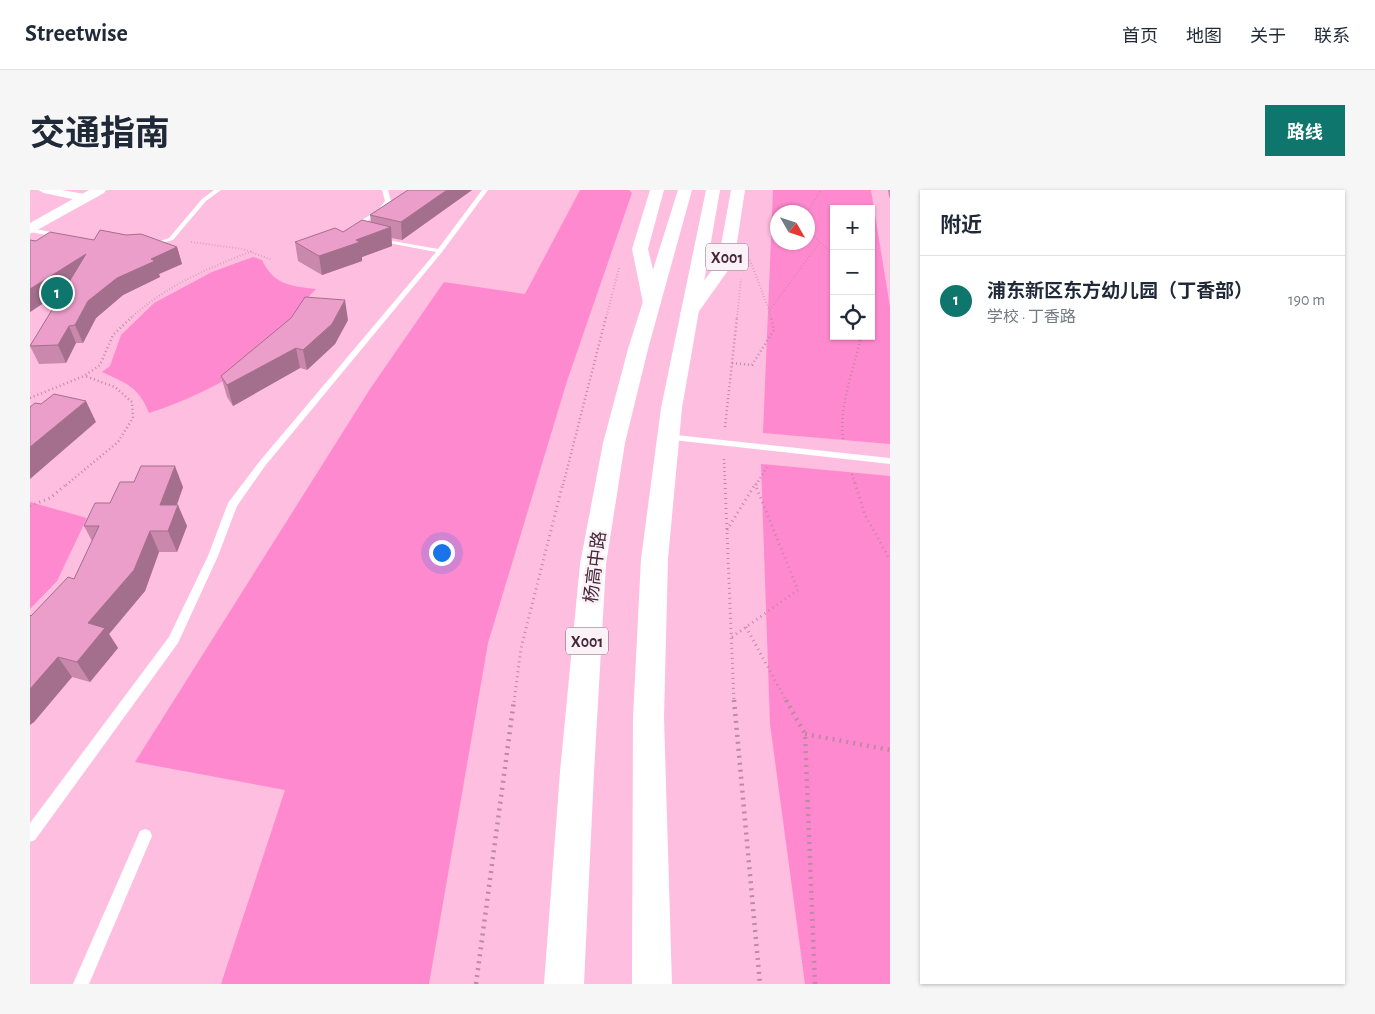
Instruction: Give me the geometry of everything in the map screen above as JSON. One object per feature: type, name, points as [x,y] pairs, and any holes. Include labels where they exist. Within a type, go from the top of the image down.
[{"type":"main road","points":[[30,217],[78,194],[99,190]]},
{"type":"main road","name":"X001","points":[[652,304],[640,249],[657,190]]},
{"type":"main road","name":"杨高中路","points":[[564,984],[577,772],[593,564],[614,443],[638,348],[685,190]]},
{"type":"main road","name":"X001","points":[[652,984],[649,678],[656,550],[667,437],[713,190]]},
{"type":"main road","name":"X001","points":[[689,313],[726,262],[738,190]]},
{"type":"main road","points":[[30,230],[78,194]]},
{"type":"street","points":[[44,190],[78,194]]},
{"type":"lane","points":[[145,246],[171,239],[204,200],[218,190]]},
{"type":"lane","points":[[358,233],[349,230],[380,211],[388,201],[386,190]]},
{"type":"lane","points":[[30,835],[174,640],[213,556],[232,505],[262,464],[440,252],[485,190]]},
{"type":"lane","points":[[30,230],[67,236]]},
{"type":"lane","points":[[367,236],[440,252]]},
{"type":"lane","points":[[667,437],[724,445],[890,460]]},
{"type":"lane","points":[[81,984],[145,836]]},
{"type":"path","points":[[811,205],[821,190]]},
{"type":"path","points":[[815,238],[830,251]]},
{"type":"path","points":[[171,239],[238,248],[261,254],[272,260]]},
{"type":"path","points":[[769,311],[820,242]]},
{"type":"path","points":[[30,398],[84,376],[100,364],[113,335],[149,301],[205,270],[252,251]]},
{"type":"path","points":[[732,363],[752,365],[774,330],[748,252]]},
{"type":"path","points":[[476,984],[522,648],[621,262]]},
{"type":"path","points":[[742,274],[724,445],[734,688],[760,984]]},
{"type":"path","points":[[860,340],[858,354],[843,403],[842,432],[847,456],[865,514],[890,560]]},
{"type":"path","points":[[30,506],[50,498],[118,442],[133,418],[132,402],[115,387],[84,376]]},
{"type":"path","points":[[727,530],[777,449]]},
{"type":"path","points":[[732,638],[798,590],[755,484]]},
{"type":"path","points":[[746,627],[804,734],[815,984]]},
{"type":"path","points":[[804,734],[890,750]]},
{"type":"shaded area","points":[[580,190],[629,190],[632,193],[567,381],[488,643],[429,984],[221,984],[285,790],[135,762],[370,389],[444,282],[525,294]]},
{"type":"shaded area","points":[[773,190],[871,190],[873,205],[830,205],[830,340],[875,340],[875,215],[890,307],[890,444],[763,433],[771,250],[815,250],[815,205],[772,205]]},
{"type":"shaded area","points":[[253,257],[262,260],[272,275],[284,283],[316,289],[306,300],[282,336],[256,361],[202,392],[149,413],[141,397],[131,387],[102,372],[110,366],[121,335],[154,303],[212,272]]},
{"type":"shaded area","points":[[761,464],[890,476],[890,984],[805,984],[770,724]]},
{"type":"shaded area","points":[[30,502],[87,518],[57,581],[30,609]]},
{"type":"building","points":[[408,190],[447,190],[401,222],[370,215]]},
{"type":"building","points":[[362,220],[391,227],[356,240],[360,242],[319,256],[295,242],[335,228],[343,232]]},
{"type":"building","points":[[100,230],[126,235],[141,234],[177,247],[151,259],[155,261],[117,278],[88,301],[75,325],[69,326],[58,345],[30,346],[86,254],[30,289],[30,240],[36,241],[50,232],[94,240]]},
{"type":"building","points":[[305,297],[345,300],[332,324],[303,350],[296,348],[227,385],[221,376],[291,318]]},
{"type":"building","points":[[54,394],[86,401],[30,447],[30,407],[35,403],[41,404]]},
{"type":"building","points":[[141,466],[175,466],[160,505],[178,505],[168,531],[150,531],[134,570],[88,623],[105,628],[77,662],[58,657],[30,689],[30,615],[68,577],[74,579],[99,526],[84,526],[95,503],[110,503],[120,482],[134,482]]},
{"type":"place","name":"浦东新区东方幼儿园（丁香部）","points":[[57,293]]}]
